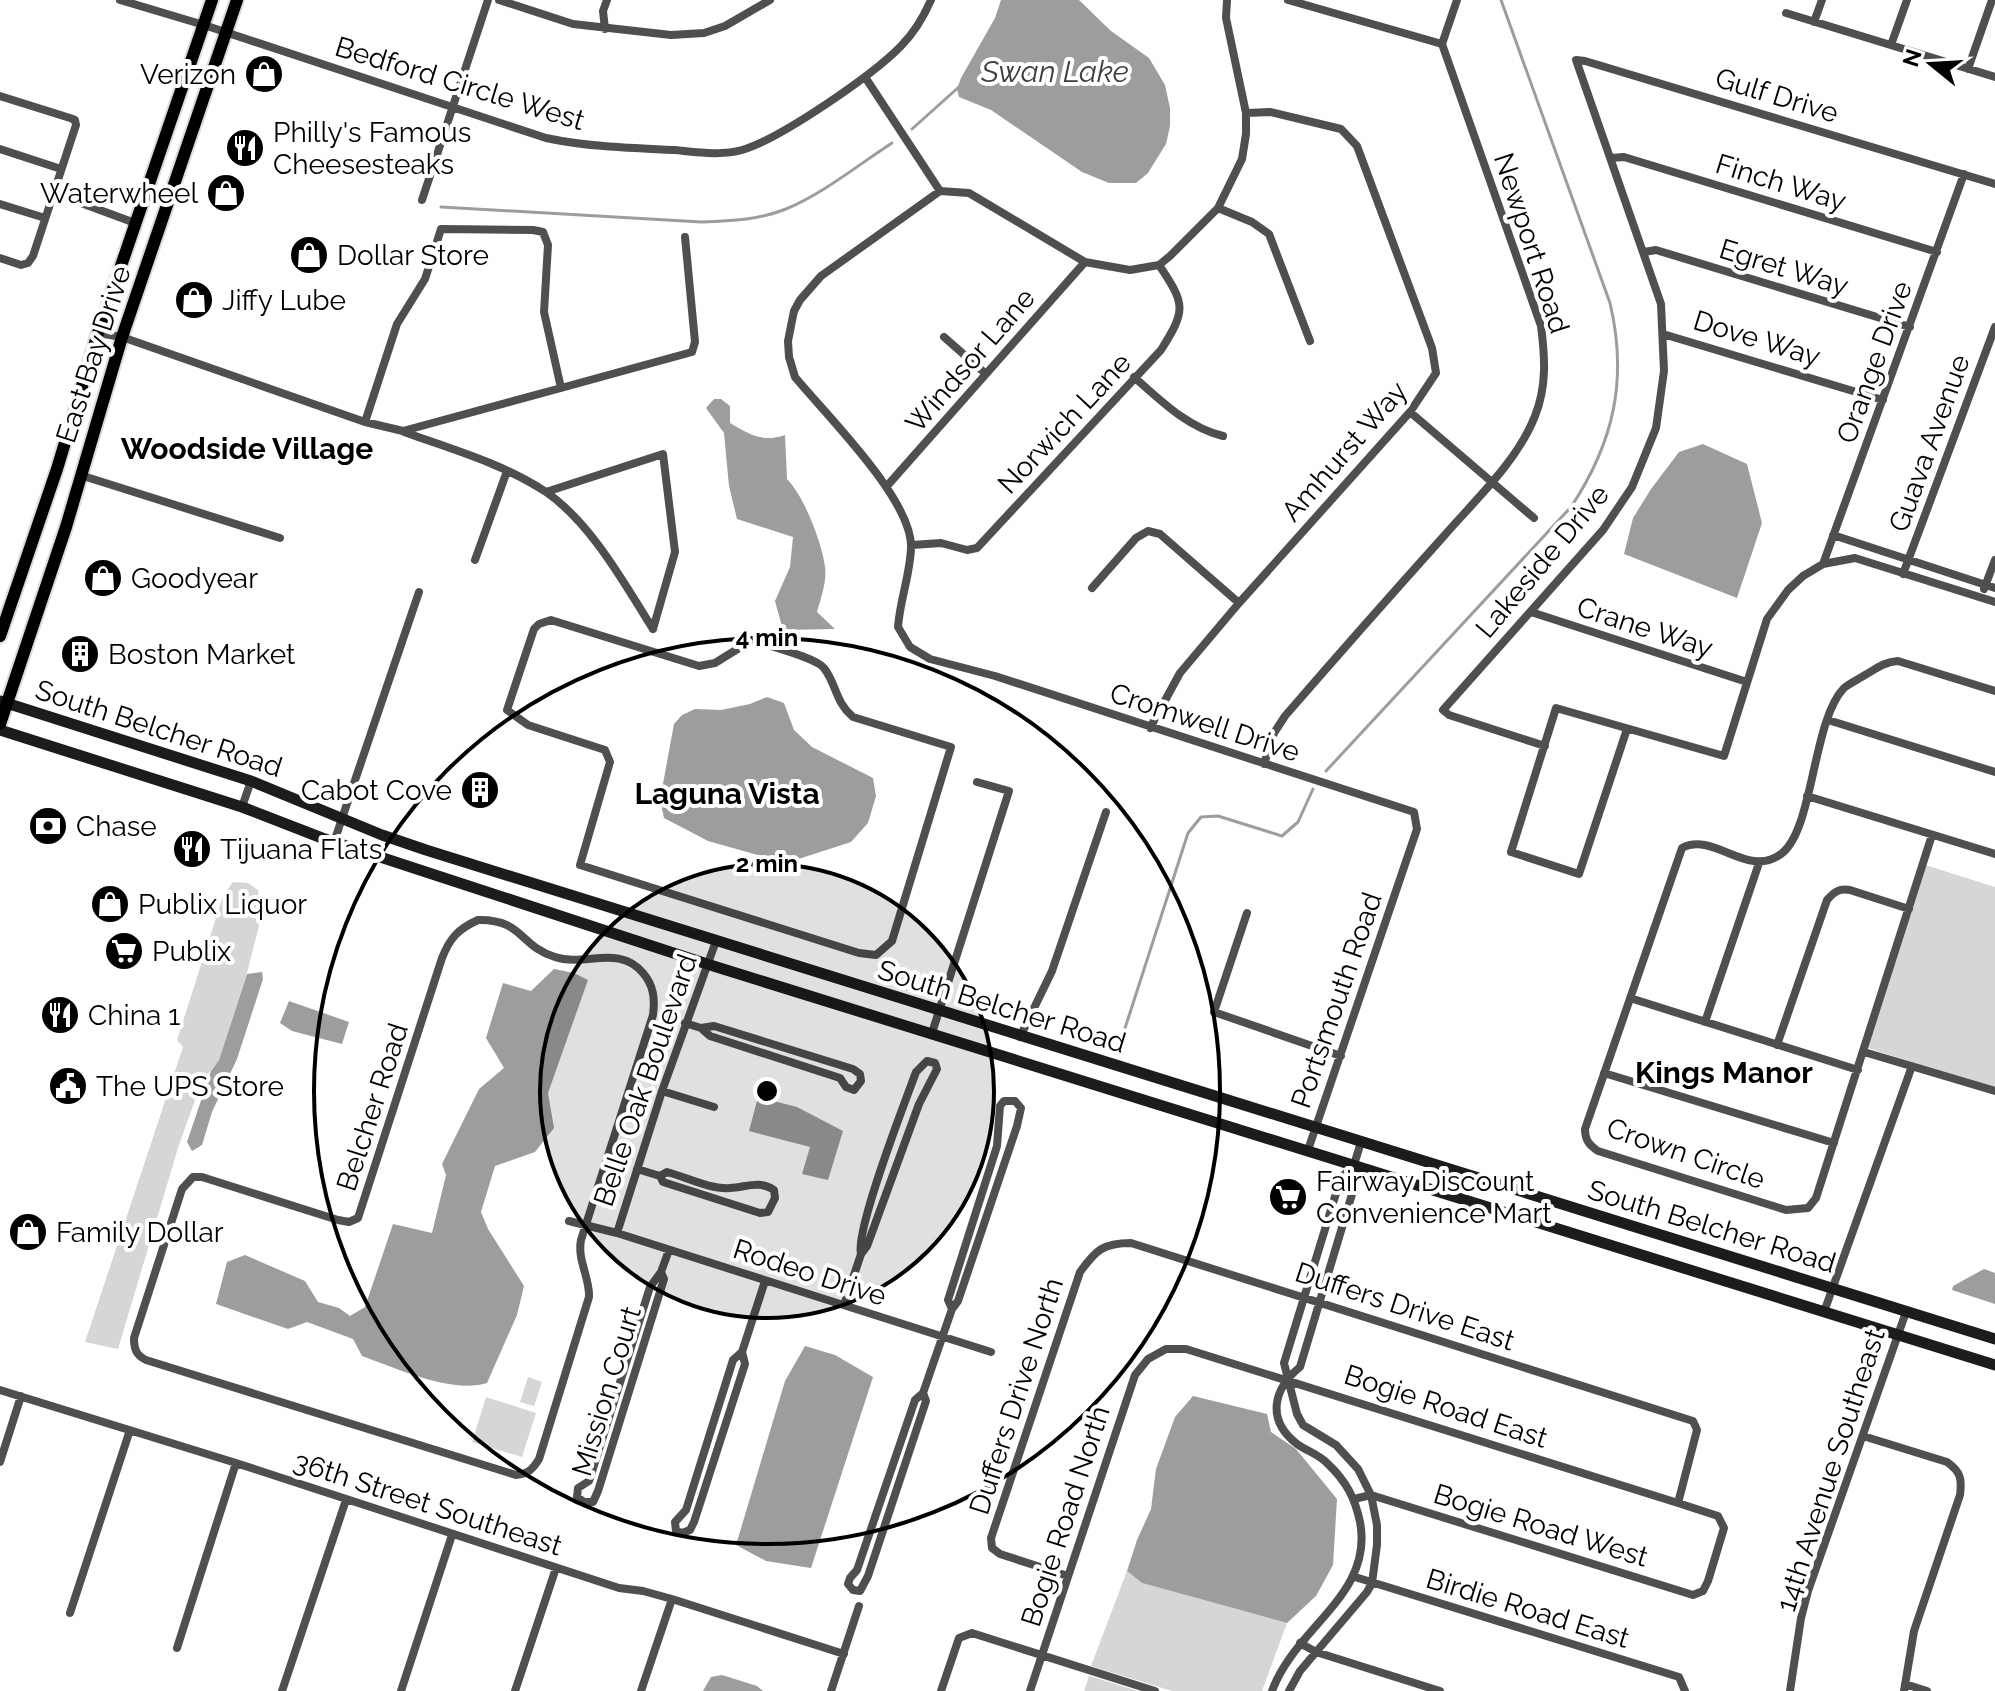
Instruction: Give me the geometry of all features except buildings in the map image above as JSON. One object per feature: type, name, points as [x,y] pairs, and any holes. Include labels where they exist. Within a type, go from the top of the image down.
[{"type":"main road","name":"East Bay Drive","points":[[0,636],[57,469],[98,333],[212,0]]},
{"type":"main road","name":"East Bay Drive","points":[[0,724],[4,702],[53,565],[122,337],[237,0]]},
{"type":"main road","name":"South Belcher Road","points":[[4,702],[251,781],[426,850],[1995,1339]]},
{"type":"main road","name":"South Belcher Road","points":[[0,730],[242,807],[334,842],[707,964],[1995,1365]]},
{"type":"street","name":"Bedford Circle West","points":[[120,0],[546,138],[575,144],[715,153],[740,151],[769,139],[865,77],[901,46],[931,0]]},
{"type":"street","points":[[422,200],[488,0]]},
{"type":"street","points":[[499,0],[573,24],[671,35],[704,33],[725,26],[770,0]]},
{"type":"street","points":[[605,29],[603,11],[607,0]]},
{"type":"street","points":[[912,545],[906,519],[887,486],[795,377],[789,357],[789,328],[800,300],[821,276],[940,191],[969,193],[1085,262],[1130,270],[1159,265],[1218,208],[1242,159],[1246,113],[1226,18],[1227,0]]},
{"type":"street","points":[[1288,0],[1442,44],[1457,0]]},
{"type":"street","points":[[1814,22],[1822,0]]},
{"type":"street","points":[[1891,45],[1907,0]]},
{"type":"street","points":[[1968,69],[1992,0]]},
{"type":"street","points":[[1786,13],[1995,77]]},
{"type":"street","name":"Newport Road","points":[[1264,764],[1274,733],[1285,716],[1491,482],[1524,440],[1536,414],[1543,386],[1545,356],[1541,326],[1442,44]]},
{"type":"street","name":"Lakeside Drive","points":[[1545,746],[1449,715],[1443,710],[1603,530],[1632,487],[1656,428],[1664,371],[1661,304],[1576,60]]},
{"type":"street","name":"Gulf Drive","points":[[1576,60],[1995,184]]},
{"type":"street","points":[[865,77],[940,191]]},
{"type":"street","points":[[0,96],[70,118],[75,120],[76,125],[33,256],[28,263],[21,265],[0,258]]},
{"type":"street","name":"Amhurst Way","points":[[1150,728],[1180,673],[1410,412],[1436,373],[1432,348],[1357,146],[1341,129],[1270,112],[1246,113]]},
{"type":"street","points":[[0,149],[61,169]]},
{"type":"street","name":"Finch Way","points":[[1611,158],[1624,157],[1937,252]]},
{"type":"street","name":"Orange Drive","points":[[1823,564],[1964,174]]},
{"type":"street","points":[[54,193],[135,223]]},
{"type":"street","points":[[0,204],[45,218]]},
{"type":"street","points":[[1218,208],[1252,222],[1269,234],[1310,341]]},
{"type":"street","points":[[365,422],[397,324],[425,279],[441,229],[543,232],[548,245],[544,312],[561,388]]},
{"type":"street","points":[[403,431],[692,352],[695,342],[685,237]]},
{"type":"street","name":"Egret Way","points":[[1644,252],[1656,250],[1910,327]]},
{"type":"street","name":"Windsor Lane","points":[[887,486],[1085,262]]},
{"type":"street","name":"Norwich Lane","points":[[912,545],[941,543],[967,550],[977,548],[1161,350],[1180,321],[1177,292],[1159,265]]},
{"type":"street","name":"Guava Avenue","points":[[1903,574],[1995,327]]},
{"type":"street","points":[[98,333],[122,337],[365,422],[403,431],[507,471],[546,492],[583,528],[613,566],[653,629],[675,552],[663,454],[546,492]]},
{"type":"street","name":"Dove Way","points":[[1663,334],[1883,400]]},
{"type":"street","points":[[944,337],[986,374]]},
{"type":"street","points":[[1134,377],[1173,410],[1207,432],[1223,436]]},
{"type":"street","points":[[1410,412],[1534,518]]},
{"type":"street","points":[[475,560],[507,471]]},
{"type":"street","points":[[80,475],[280,538]]},
{"type":"street","points":[[1092,588],[1136,538],[1148,531],[1160,534],[1239,603]]},
{"type":"street","points":[[1833,535],[1990,586]]},
{"type":"street","name":"Cromwell Drive","points":[[912,545],[898,627],[910,647],[930,659],[995,676],[1414,812],[1417,829],[1406,864]]},
{"type":"street","points":[[1627,729],[1579,874],[1511,852],[1556,708],[1724,756],[1767,619],[1776,603],[1803,576],[1823,564],[1855,558],[1995,602]]},
{"type":"street","points":[[1982,598],[1990,586],[1995,560]]},
{"type":"street","points":[[334,842],[419,592]]},
{"type":"street","name":"Crane Way","points":[[1531,612],[1747,682]]},
{"type":"street","points":[[551,620],[699,666],[715,663],[752,640],[821,664],[830,677],[841,707],[853,717],[951,747],[892,941],[876,955],[859,953],[726,912],[580,865],[610,762],[605,750],[528,725],[507,710],[534,629],[539,624],[551,620]]},
{"type":"street","points":[[1705,1022],[1759,863],[1770,861],[1789,847],[1797,830],[1828,720],[1845,688],[1885,662],[1898,661],[1995,691]]},
{"type":"street","points":[[1828,720],[1995,772]]},
{"type":"street","points":[[242,807],[251,781]]},
{"type":"street","points":[[932,1033],[1009,791],[977,782]]},
{"type":"street","points":[[1807,796],[1995,854]]},
{"type":"street","points":[[1020,1037],[1052,971],[1106,812]]},
{"type":"street","name":"Crown Circle","points":[[1759,863],[1701,845],[1682,848],[1585,1129],[1585,1139],[1598,1151],[1786,1210],[1808,1208],[1816,1198],[1932,835]]},
{"type":"street","name":"Portsmouth Road","points":[[1308,1150],[1406,864]]},
{"type":"street","points":[[1777,1045],[1827,900],[1842,889],[1909,909]]},
{"type":"street","points":[[1247,913],[1214,1012],[1341,1056]]},
{"type":"street","name":"Belcher Road","points":[[478,920],[509,924],[539,950],[553,957],[567,960],[596,957],[625,959],[638,967],[648,979],[655,997],[653,1015],[587,1225],[580,1250],[590,1285],[589,1297],[539,1459],[533,1469],[525,1474],[516,1475],[146,1360],[138,1356],[134,1348],[134,1338],[182,1189],[193,1177],[202,1177],[338,1220],[349,1222],[358,1218],[442,958],[450,939],[464,926],[478,920]]},
{"type":"street","name":"Belle Oak Boulevard","points":[[617,1233],[685,1023],[716,941]]},
{"type":"street","points":[[1630,998],[1858,1070]]},
{"type":"street","points":[[685,1023],[701,1028],[710,1036],[840,1078],[846,1087],[854,1090],[861,1081],[860,1074],[853,1069],[714,1026],[701,1028]]},
{"type":"street","points":[[1864,1052],[1995,1089]]},
{"type":"street","points":[[844,1305],[919,1104],[937,1069],[935,1063],[927,1061],[916,1072],[867,1215],[859,1244],[861,1254]]},
{"type":"street","points":[[1824,1312],[1912,1066]]},
{"type":"street","points":[[1604,1073],[1834,1143]]},
{"type":"street","points":[[662,1091],[714,1107]]},
{"type":"street","points":[[923,1393],[926,1401],[868,1576],[860,1591],[853,1590],[848,1584],[850,1578],[857,1570],[915,1400],[923,1393],[952,1309],[958,1301],[1017,1126],[1021,1108],[1015,1101],[1004,1101],[1000,1106],[997,1146],[948,1300],[952,1309]]},
{"type":"street","points":[[1289,1691],[1300,1671],[1350,1615],[1372,1583],[1377,1525],[1371,1495],[1358,1469],[1336,1445],[1303,1425],[1297,1414],[1284,1363],[1341,1177],[1353,1166],[1361,1142]]},
{"type":"street","points":[[1272,1691],[1285,1663],[1346,1592],[1355,1577],[1362,1547],[1361,1525],[1346,1483],[1326,1460],[1296,1443],[1279,1422],[1276,1402],[1287,1378],[1300,1367],[1321,1303],[1356,1181],[1353,1166]]},
{"type":"street","points":[[637,1169],[660,1176],[663,1182],[760,1213],[768,1212],[775,1198],[774,1190],[767,1186],[756,1184],[726,1189],[667,1172],[660,1176]]},
{"type":"street","points":[[1329,1215],[1345,1219]]},
{"type":"street","points":[[569,1221],[617,1233]]},
{"type":"street","name":"Rodeo Drive","points":[[617,1233],[991,1352]]},
{"type":"street","name":"Duffers Drive East","points":[[1094,1253],[1112,1243],[1131,1243],[1693,1421],[1697,1430],[1678,1503]]},
{"type":"street","name":"Mission Court","points":[[661,1272],[664,1279],[598,1491],[593,1502],[584,1502],[577,1497],[578,1488],[589,1481],[650,1287],[661,1272],[669,1250]]},
{"type":"street","name":"Duffers Drive North","points":[[1068,1576],[1000,1554],[992,1548],[991,1538],[1080,1272],[1094,1253]]},
{"type":"street","points":[[742,1352],[745,1364],[694,1522],[690,1530],[682,1533],[676,1531],[675,1522],[686,1510],[733,1360],[742,1352],[765,1281]]},
{"type":"street","name":"14th Avenue Southeast","points":[[1790,1691],[1808,1591],[1906,1312]]},
{"type":"street","name":"Bogie Road East","points":[[1148,1359],[1166,1349],[1186,1349],[1287,1378],[1718,1516],[1724,1528]]},
{"type":"street","name":"Bogie Road North","points":[[1030,1691],[1135,1375],[1148,1359]]},
{"type":"street","name":"36th Street Southeast","points":[[0,1390],[619,1588],[672,1599],[844,1654]]},
{"type":"street","points":[[0,1462],[21,1396]]},
{"type":"street","points":[[70,1613],[130,1430]]},
{"type":"street","points":[[1863,1436],[1947,1462],[1959,1471],[1962,1482],[1914,1631],[1904,1687],[1927,1691]]},
{"type":"street","points":[[177,1648],[236,1463]]},
{"type":"street","points":[[1354,1499],[1371,1495]]},
{"type":"street","name":"Bogie Road West","points":[[1371,1495],[1693,1595],[1703,1591],[1708,1581],[1724,1528]]},
{"type":"street","points":[[282,1691],[346,1500]]},
{"type":"street","points":[[401,1691],[452,1535]]},
{"type":"street","points":[[515,1691],[556,1568]]},
{"type":"street","name":"Birdie Road East","points":[[1355,1577],[1679,1677],[1685,1688]]},
{"type":"street","points":[[641,1691],[672,1599]]},
{"type":"street","points":[[831,1691],[859,1606]]},
{"type":"street","points":[[941,1691],[959,1638],[972,1633],[1155,1691]]},
{"type":"street","points":[[1300,1643],[1316,1652],[1440,1691]]},
{"type":"shaded area","points":[[1922,864],[1995,887],[1995,1089],[1868,1048]]},
{"type":"shaded area","points":[[233,882],[248,883],[258,890],[261,914],[247,973],[219,1060],[201,1083],[178,1148],[118,1349],[85,1342],[183,1047],[177,1040],[223,896]]},
{"type":"shaded area","points":[[528,1377],[542,1382],[534,1406],[520,1402]]},
{"type":"shaded area","points":[[486,1397],[536,1413],[522,1457],[472,1442]]},
{"type":"shaded area","points":[[1127,1571],[1142,1583],[1287,1623],[1262,1691],[1172,1691],[1091,1666]]},
{"type":"shaded area","points":[[1090,1676],[1138,1691],[1084,1691]]},
{"type":"water","name":"Swan Lake","points":[[1001,0],[1079,0],[1111,31],[1149,58],[1165,85],[1170,126],[1166,144],[1148,173],[1136,183],[1109,183],[1082,172],[991,110],[959,97],[957,89],[961,78],[995,18]]},
{"type":"water","points":[[714,399],[721,399],[730,406],[730,423],[743,431],[762,438],[785,435],[787,479],[806,508],[825,567],[817,612],[835,629],[783,630],[775,601],[790,567],[793,537],[737,519],[729,486],[724,433],[706,408]]},
{"type":"water","points":[[1703,444],[1747,464],[1762,523],[1737,598],[1624,554],[1633,518],[1651,489],[1679,452]]},
{"type":"water","points":[[767,697],[784,703],[794,730],[812,747],[873,778],[876,796],[868,823],[851,842],[786,863],[708,841],[664,818],[660,800],[674,724],[682,715],[695,709],[721,710]]},
{"type":"water","points":[[554,969],[588,980],[548,1093],[554,1128],[535,1152],[495,1166],[481,1212],[488,1229],[524,1286],[517,1315],[487,1383],[457,1385],[424,1378],[362,1356],[353,1339],[307,1322],[288,1329],[216,1304],[227,1262],[245,1255],[305,1281],[318,1302],[339,1308],[350,1316],[365,1307],[393,1224],[432,1233],[446,1175],[442,1164],[479,1089],[504,1068],[486,1038],[503,983],[531,991]]},
{"type":"water","points":[[262,972],[263,979],[237,1059],[212,1112],[202,1145],[192,1151],[187,1142],[211,1071],[219,1060],[247,974]]},
{"type":"water","points":[[289,1001],[349,1022],[342,1044],[292,1031],[280,1023]]},
{"type":"water","points":[[758,1097],[797,1107],[843,1131],[828,1180],[802,1174],[810,1147],[749,1131]]},
{"type":"water","points":[[1984,1269],[1995,1273],[1995,1304],[1952,1290],[1953,1286]]},
{"type":"water","points":[[805,1346],[835,1355],[873,1377],[811,1568],[766,1561],[736,1545],[785,1381]]},
{"type":"water","points":[[1193,1396],[1267,1414],[1271,1432],[1296,1449],[1337,1499],[1333,1565],[1316,1596],[1287,1623],[1142,1583],[1127,1571],[1151,1509],[1156,1469],[1175,1417]]},
{"type":"water","points":[[722,1675],[757,1686],[763,1691],[703,1691],[711,1677]]},
{"type":"waterway","points":[[1326,771],[1571,507],[1598,458],[1613,409],[1618,358],[1610,303],[1501,0]]},
{"type":"waterway","points":[[912,129],[960,86]]},
{"type":"waterway","points":[[441,207],[701,222],[744,219],[776,213],[800,202],[892,143]]},
{"type":"waterway","points":[[1117,1053],[1188,833],[1201,817],[1218,816],[1282,836],[1298,822],[1313,789]]},
{"type":"place","name":"Verizon","points":[[264,74]]},
{"type":"place","name":"Philly's Famous Cheesesteaks","points":[[245,148]]},
{"type":"place","name":"Waterwheel","points":[[226,193]]},
{"type":"place","name":"Dollar Store","points":[[309,255]]},
{"type":"place","name":"Jiffy Lube","points":[[194,300]]},
{"type":"place","name":"Goodyear","points":[[103,578]]},
{"type":"place","name":"Boston Market","points":[[80,654]]},
{"type":"place","name":"Cabot Cove","points":[[480,790]]},
{"type":"place","name":"Chase","points":[[48,826]]},
{"type":"place","name":"Tijuana Flats","points":[[192,849]]},
{"type":"place","name":"Publix Liquor","points":[[110,904]]},
{"type":"place","name":"Publix","points":[[124,951]]},
{"type":"place","name":"China 1","points":[[60,1015]]},
{"type":"place","name":"The UPS Store","points":[[68,1086]]},
{"type":"place","name":"Fairway Discount Convenience Mart","points":[[1288,1197]]},
{"type":"place","name":"Family Dollar","points":[[28,1232]]},
{"type":"district","name":"Woodside Village","points":[[247,449]]},
{"type":"district","name":"Laguna Vista","points":[[727,794]]},
{"type":"district","name":"Kings Manor","points":[[1724,1073]]}]
